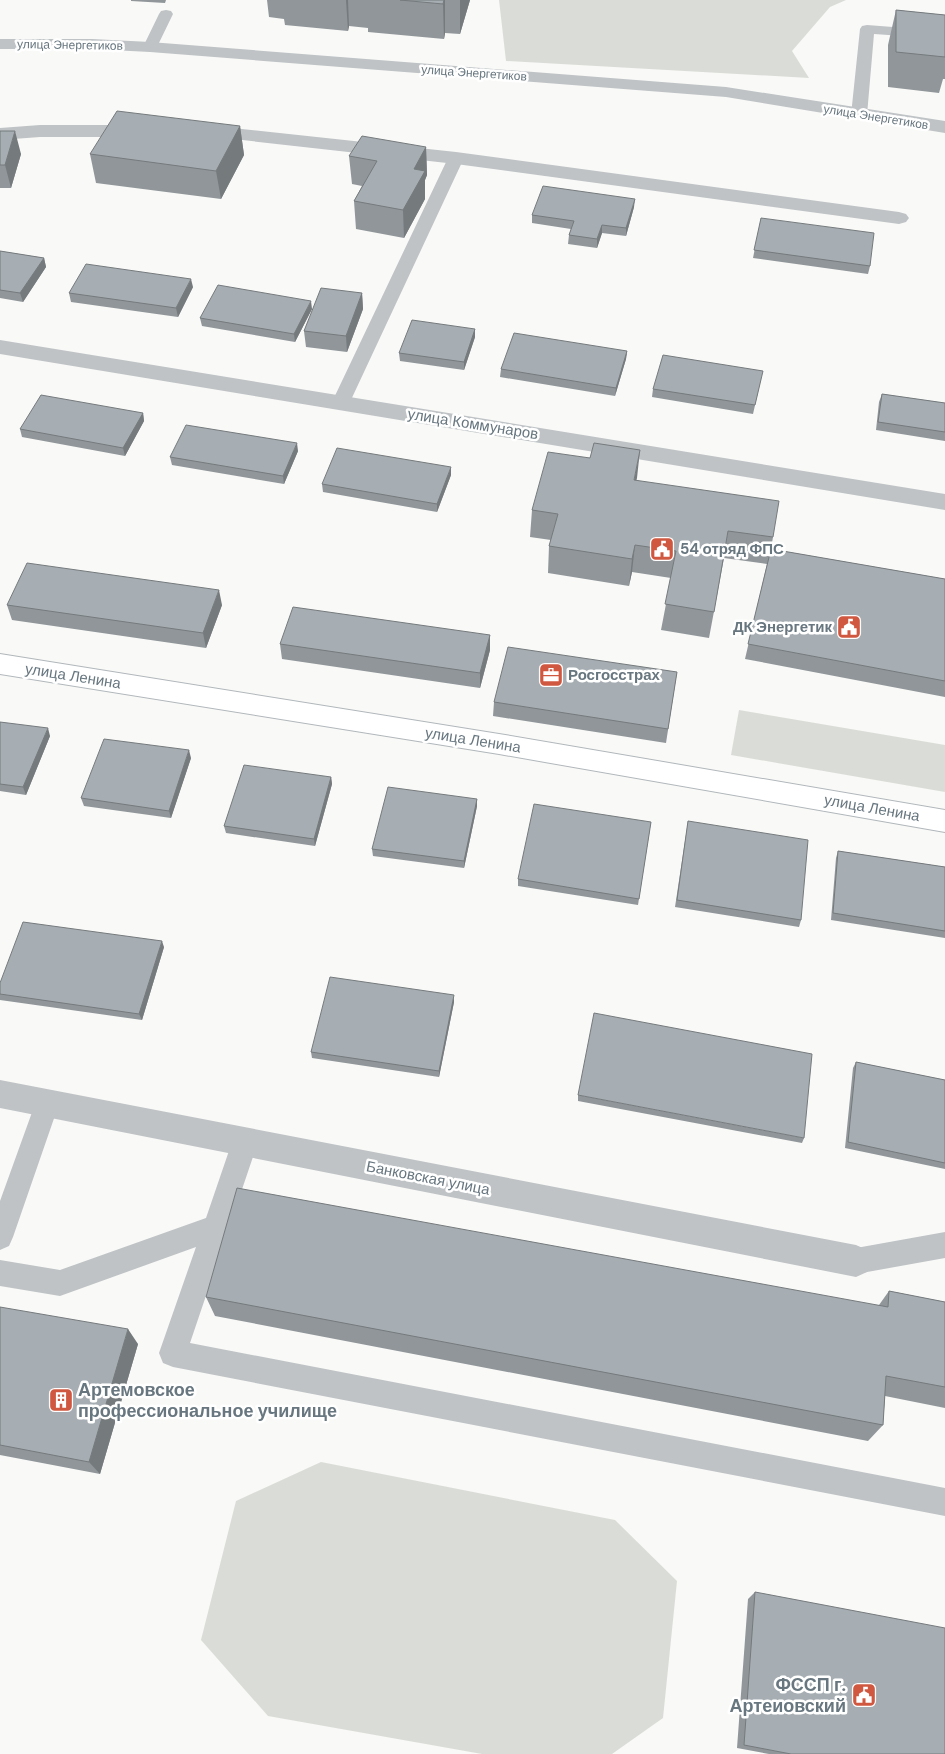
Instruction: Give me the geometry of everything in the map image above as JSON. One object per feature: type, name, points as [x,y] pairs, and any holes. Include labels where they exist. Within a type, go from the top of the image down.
[{"type":"street","name":"улица Энергетиков","points":[[0,44],[92,44],[150,47],[726,92],[945,128]]},
{"type":"street","points":[[0,134],[40,131],[155,131]]},
{"type":"street","points":[[183,131],[212,131],[456,158],[900,218]]},
{"type":"street","name":"улица Коммунаров","points":[[0,347],[945,502]]},
{"type":"street","name":"улица Ленина","points":[[0,664],[499,744],[945,821]]},
{"type":"street","name":"Банковская улица","points":[[0,1094],[856,1261]]},
{"type":"lane","points":[[150,47],[166,14]]},
{"type":"lane","points":[[859,115],[867,29],[945,35]]},
{"type":"lane","points":[[341,402],[456,158]]},
{"type":"lane","points":[[0,1237],[48,1104]]},
{"type":"lane","points":[[245,1142],[173,1352],[945,1502]]},
{"type":"lane","points":[[0,1273],[60,1283],[216,1227]]},
{"type":"lane","points":[[856,1261],[945,1245]]},
{"type":"shaded area","points":[[499,0],[846,0],[830,7],[792,51],[809,78],[506,61]]},
{"type":"shaded area","points":[[739,710],[945,745],[945,792],[731,755]]},
{"type":"shaded area","points":[[321,1462],[615,1520],[677,1581],[663,1718],[612,1754],[482,1754],[268,1716],[201,1640],[236,1501]]},
{"type":"building","points":[[400,0],[444,0],[443,4]]},
{"type":"building","points":[[896,10],[945,15],[945,57],[896,52]]},
{"type":"building","points":[[117,111],[240,126],[216,171],[90,154]]},
{"type":"building","points":[[0,131],[15,131],[5,165],[0,165]]},
{"type":"building","points":[[362,136],[426,147],[414,169],[425,171],[403,210],[354,201],[377,161],[349,156]]},
{"type":"building","points":[[543,186],[635,199],[626,228],[602,225],[597,239],[569,235],[574,221],[532,215]]},
{"type":"building","points":[[761,218],[874,233],[870,266],[754,250]]},
{"type":"building","points":[[0,251],[44,258],[20,293],[0,290]]},
{"type":"building","points":[[86,264],[191,279],[176,308],[69,293]]},
{"type":"building","points":[[218,285],[311,301],[294,334],[200,318]]},
{"type":"building","points":[[321,288],[362,293],[346,336],[304,331]]},
{"type":"building","points":[[412,320],[475,329],[464,362],[399,353]]},
{"type":"building","points":[[514,333],[627,351],[616,388],[501,369]]},
{"type":"building","points":[[663,355],[763,371],[755,405],[653,389]]},
{"type":"building","points":[[882,394],[945,403],[945,432],[878,422]]},
{"type":"building","points":[[41,395],[143,413],[123,448],[20,429]]},
{"type":"building","points":[[186,425],[297,443],[283,476],[170,457]]},
{"type":"building","name":"54 отряд ФПС","points":[[594,443],[640,450],[634,480],[779,501],[773,537],[728,531],[714,612],[665,604],[676,551],[635,545],[632,559],[549,546],[558,514],[532,510],[548,452],[590,458]]},
{"type":"building","points":[[337,448],[451,467],[437,504],[322,484]]},
{"type":"building","name":"ДК Энергетик","points":[[771,549],[945,579],[945,681],[748,644]]},
{"type":"building","points":[[27,563],[219,590],[203,633],[7,605]]},
{"type":"building","points":[[293,607],[490,635],[480,673],[280,644]]},
{"type":"building","points":[[508,647],[677,672],[668,729],[494,702]]},
{"type":"building","points":[[0,722],[48,728],[23,787],[0,784]]},
{"type":"building","points":[[104,739],[189,750],[169,811],[81,798]]},
{"type":"building","points":[[244,765],[331,777],[314,839],[224,826]]},
{"type":"building","points":[[388,787],[477,799],[464,861],[372,849]]},
{"type":"building","points":[[534,804],[651,822],[639,899],[518,879]]},
{"type":"building","points":[[688,821],[808,840],[801,920],[677,900]]},
{"type":"building","points":[[838,851],[945,867],[945,931],[833,913]]},
{"type":"building","points":[[23,922],[162,941],[139,1014],[0,994],[0,983]]},
{"type":"building","points":[[330,977],[454,995],[439,1071],[311,1052]]},
{"type":"building","points":[[594,1013],[812,1054],[804,1138],[578,1095]]},
{"type":"building","points":[[856,1062],[945,1080],[945,1163],[848,1142]]},
{"type":"building","points":[[237,1188],[888,1307],[889,1291],[945,1302],[945,1387],[886,1376],[883,1425],[206,1297]]},
{"type":"building","name":"Артемовское профессиональное училище","points":[[0,1307],[128,1329],[89,1462],[0,1445]]},
{"type":"building","points":[[755,1592],[945,1628],[945,1754],[791,1754],[744,1745]]},
{"type":"place","name":"54 отряд ФПС","points":[[662,549]]},
{"type":"place","name":"ДК Энергетик","points":[[849,627]]},
{"type":"place","name":"Росгосстрах","points":[[551,675]]},
{"type":"place","name":"Артемовское профессиональное училище","points":[[61,1400]]},
{"type":"place","name":"ФССП г. Артеиовский","points":[[864,1695]]}]
